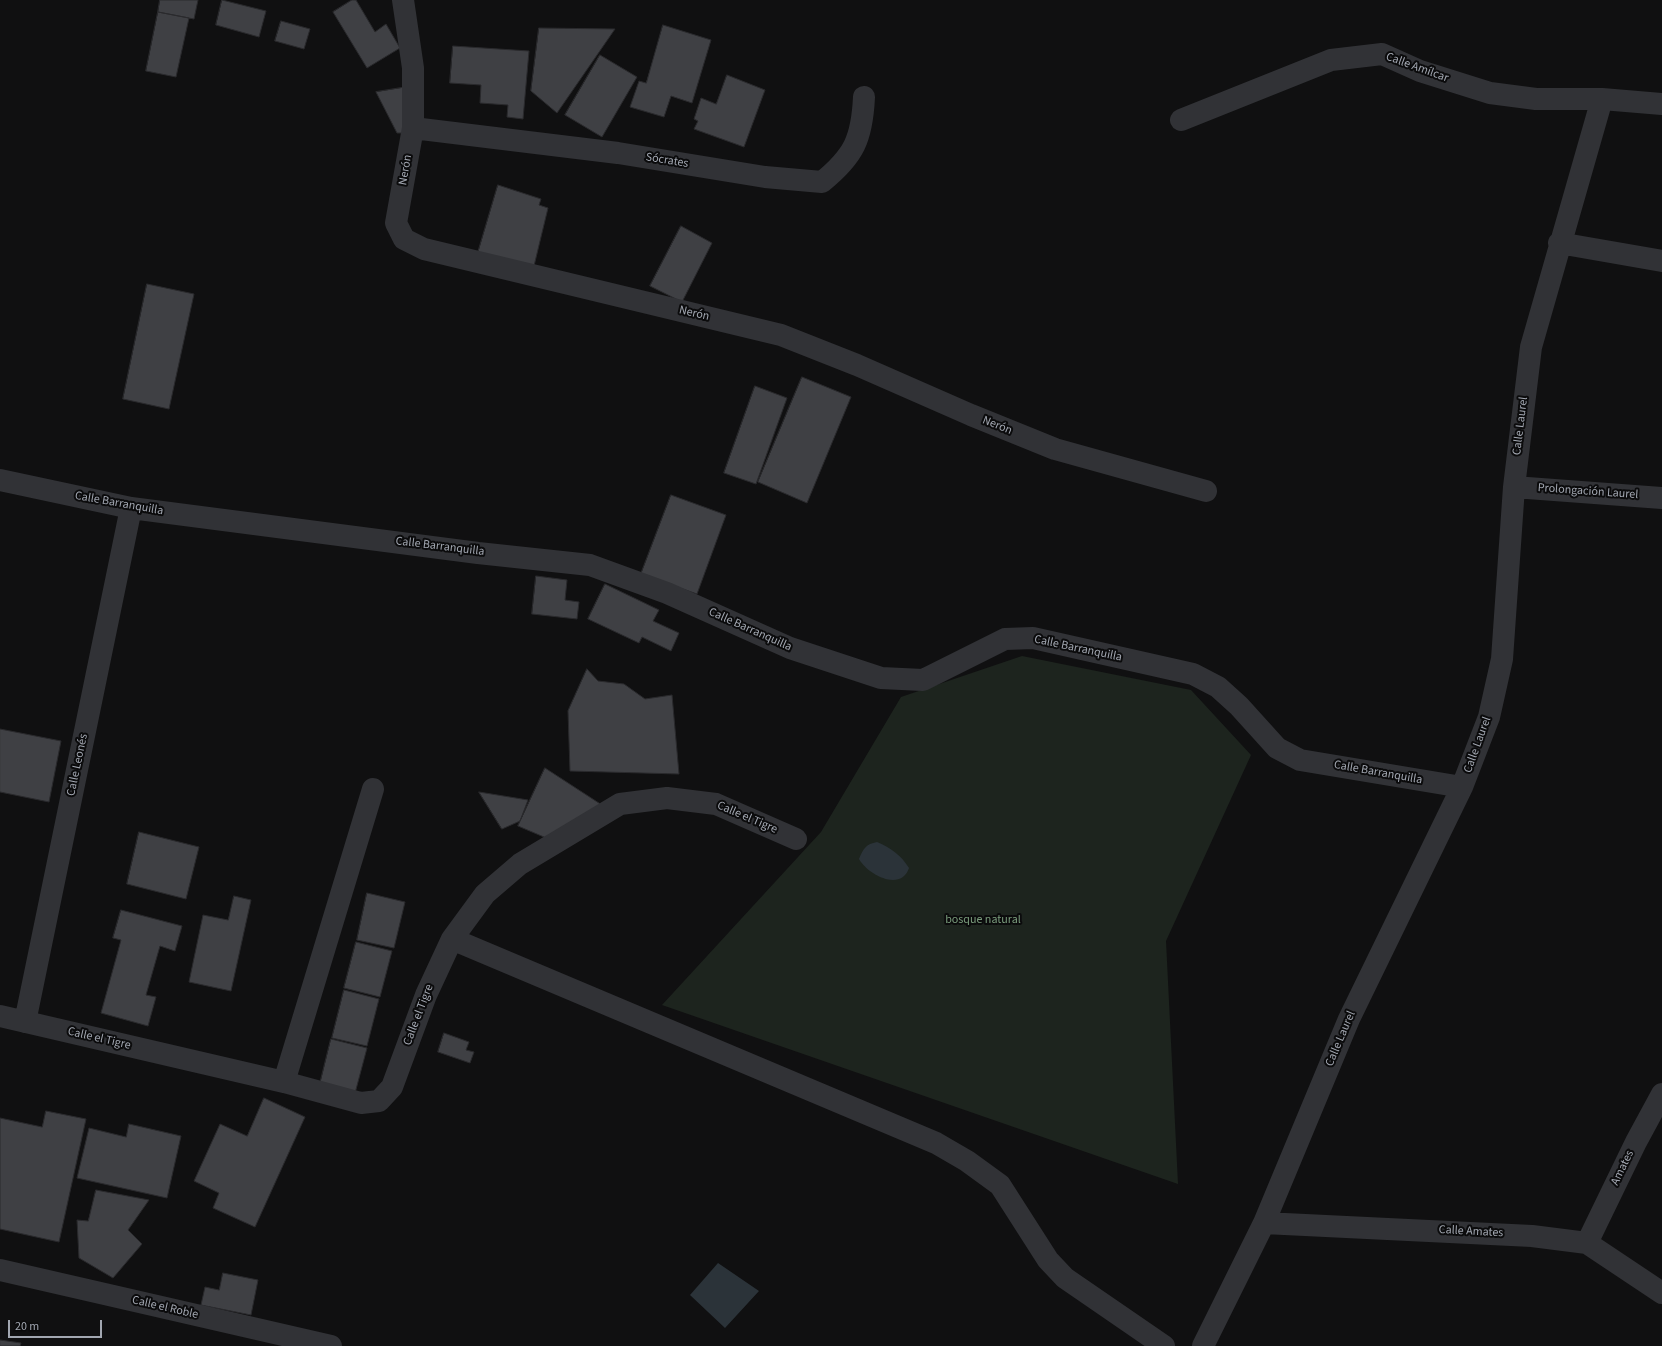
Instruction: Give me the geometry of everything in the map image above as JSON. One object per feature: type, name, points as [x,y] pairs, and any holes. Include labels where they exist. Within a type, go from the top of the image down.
[{"type":"street","name":"Nerón","points":[[403,0],[413,68],[413,128],[396,223],[404,239],[424,249],[781,334],[1055,449],[1206,490]]},
{"type":"street","name":"Calle Amílcar","points":[[1181,120],[1331,60],[1382,54],[1420,70],[1490,93],[1536,99],[1602,99],[1662,104]]},
{"type":"street","name":"Sócrates","points":[[413,128],[618,153],[765,177],[822,182],[842,165],[857,141],[863,120],[864,97]]},
{"type":"street","name":"Calle Laurel","points":[[1204,1346],[1264,1223],[1349,1019],[1462,787],[1489,717],[1502,659],[1514,487],[1531,347],[1559,243],[1602,99]]},
{"type":"street","points":[[1559,243],[1662,261]]},
{"type":"street","name":"Calle Barranquilla","points":[[0,480],[131,508],[590,565],[667,593],[790,648],[881,678],[923,680],[1005,639],[1033,638],[1193,674],[1218,687],[1239,706],[1277,748],[1300,760],[1462,787]]},
{"type":"street","name":"Prolongación Laurel","points":[[1514,487],[1662,498]]},
{"type":"street","name":"Calle Leonés","points":[[25,1022],[131,508]]},
{"type":"street","points":[[284,1082],[373,789]]},
{"type":"street","name":"Calle el Tigre","points":[[0,1016],[284,1082],[362,1102],[380,1101],[392,1087],[426,995],[452,939],[486,894],[520,864],[620,804],[667,798],[716,804],[796,839]]},
{"type":"street","points":[[452,939],[936,1143],[1000,1184],[1048,1260],[1065,1278],[1164,1346]]},
{"type":"street","name":"Amates","points":[[1588,1243],[1636,1142],[1662,1094]]},
{"type":"street","name":"Calle Amates","points":[[1264,1223],[1524,1235],[1588,1243],[1662,1293]]},
{"type":"street","name":"Calle el Roble","points":[[0,1270],[331,1346]]},
{"type":"green space","name":"bosque natural","points":[[1022,656],[1191,690],[1251,755],[1166,941],[1178,1184],[662,1005],[821,832],[901,697]]},
{"type":"shaded area","points":[[877,842],[891,849],[903,859],[909,868],[905,875],[899,879],[892,880],[869,871],[863,865],[859,859],[862,852],[868,846]]},
{"type":"shaded area","points":[[718,1263],[759,1291],[725,1328],[690,1295]]},
{"type":"building","points":[[160,0],[198,0],[194,19],[158,12]]},
{"type":"building","points":[[222,0],[266,11],[259,37],[216,25]]},
{"type":"building","points":[[352,0],[356,0],[375,32],[386,24],[400,48],[367,68],[333,12]]},
{"type":"building","points":[[158,12],[189,18],[176,77],[146,71]]},
{"type":"building","points":[[281,21],[310,29],[304,49],[275,41]]},
{"type":"building","points":[[663,25],[711,40],[692,103],[671,96],[664,117],[630,107],[639,81],[646,83]]},
{"type":"building","points":[[539,28],[615,29],[557,113],[531,91]]},
{"type":"building","points":[[453,46],[529,51],[523,119],[507,117],[508,105],[480,103],[481,85],[450,83]]},
{"type":"building","points":[[600,55],[637,77],[602,137],[565,115]]},
{"type":"building","points":[[727,75],[765,90],[744,147],[694,129],[698,121],[694,119],[701,98],[716,104]]},
{"type":"building","points":[[407,87],[407,133],[397,133],[376,92]]},
{"type":"building","points":[[498,185],[541,199],[539,205],[548,208],[533,270],[477,256]]},
{"type":"building","points":[[681,226],[712,243],[682,302],[650,286]]},
{"type":"building","points":[[147,284],[194,294],[169,409],[123,399]]},
{"type":"building","points":[[802,377],[851,397],[807,503],[758,482]]},
{"type":"building","points":[[755,386],[787,398],[756,484],[724,473]]},
{"type":"building","points":[[671,495],[726,515],[697,594],[641,574]]},
{"type":"building","points":[[536,576],[567,580],[565,600],[579,602],[577,619],[532,614]]},
{"type":"building","points":[[605,584],[659,610],[653,621],[679,633],[671,651],[642,637],[639,643],[588,619]]},
{"type":"building","points":[[587,669],[598,681],[624,684],[645,699],[672,695],[679,774],[570,771],[568,711]]},
{"type":"building","points":[[0,729],[61,741],[49,802],[0,792]]},
{"type":"building","points":[[545,768],[605,807],[551,840],[518,826]]},
{"type":"building","points":[[479,792],[528,800],[520,821],[502,829]]},
{"type":"building","points":[[139,832],[199,847],[186,899],[127,884]]},
{"type":"building","points":[[367,893],[405,902],[394,948],[357,940]]},
{"type":"building","points":[[234,896],[251,900],[231,991],[189,982],[203,915],[228,920]]},
{"type":"building","points":[[121,910],[182,926],[175,951],[160,946],[146,995],[156,997],[148,1026],[101,1013],[121,940],[113,938]]},
{"type":"building","points":[[356,942],[392,951],[380,997],[344,988]]},
{"type":"building","points":[[344,990],[379,999],[367,1046],[332,1038]]},
{"type":"building","points":[[444,1033],[469,1042],[466,1050],[474,1052],[470,1063],[438,1052]]},
{"type":"building","points":[[331,1039],[367,1048],[354,1097],[319,1088]]},
{"type":"building","points":[[264,1098],[305,1117],[255,1227],[213,1208],[219,1193],[194,1181],[220,1124],[247,1136]]},
{"type":"building","points":[[46,1111],[86,1119],[59,1242],[0,1229],[0,1118],[42,1127]]},
{"type":"building","points":[[129,1124],[181,1136],[167,1198],[77,1178],[89,1128],[126,1137]]},
{"type":"building","points":[[96,1190],[149,1200],[128,1230],[142,1244],[113,1278],[79,1258],[77,1220],[88,1221]]},
{"type":"building","points":[[223,1273],[258,1280],[251,1315],[201,1305],[205,1287],[219,1290]]},
{"type":"building","points":[[0,1340],[21,1343],[20,1346],[0,1346]]}]
